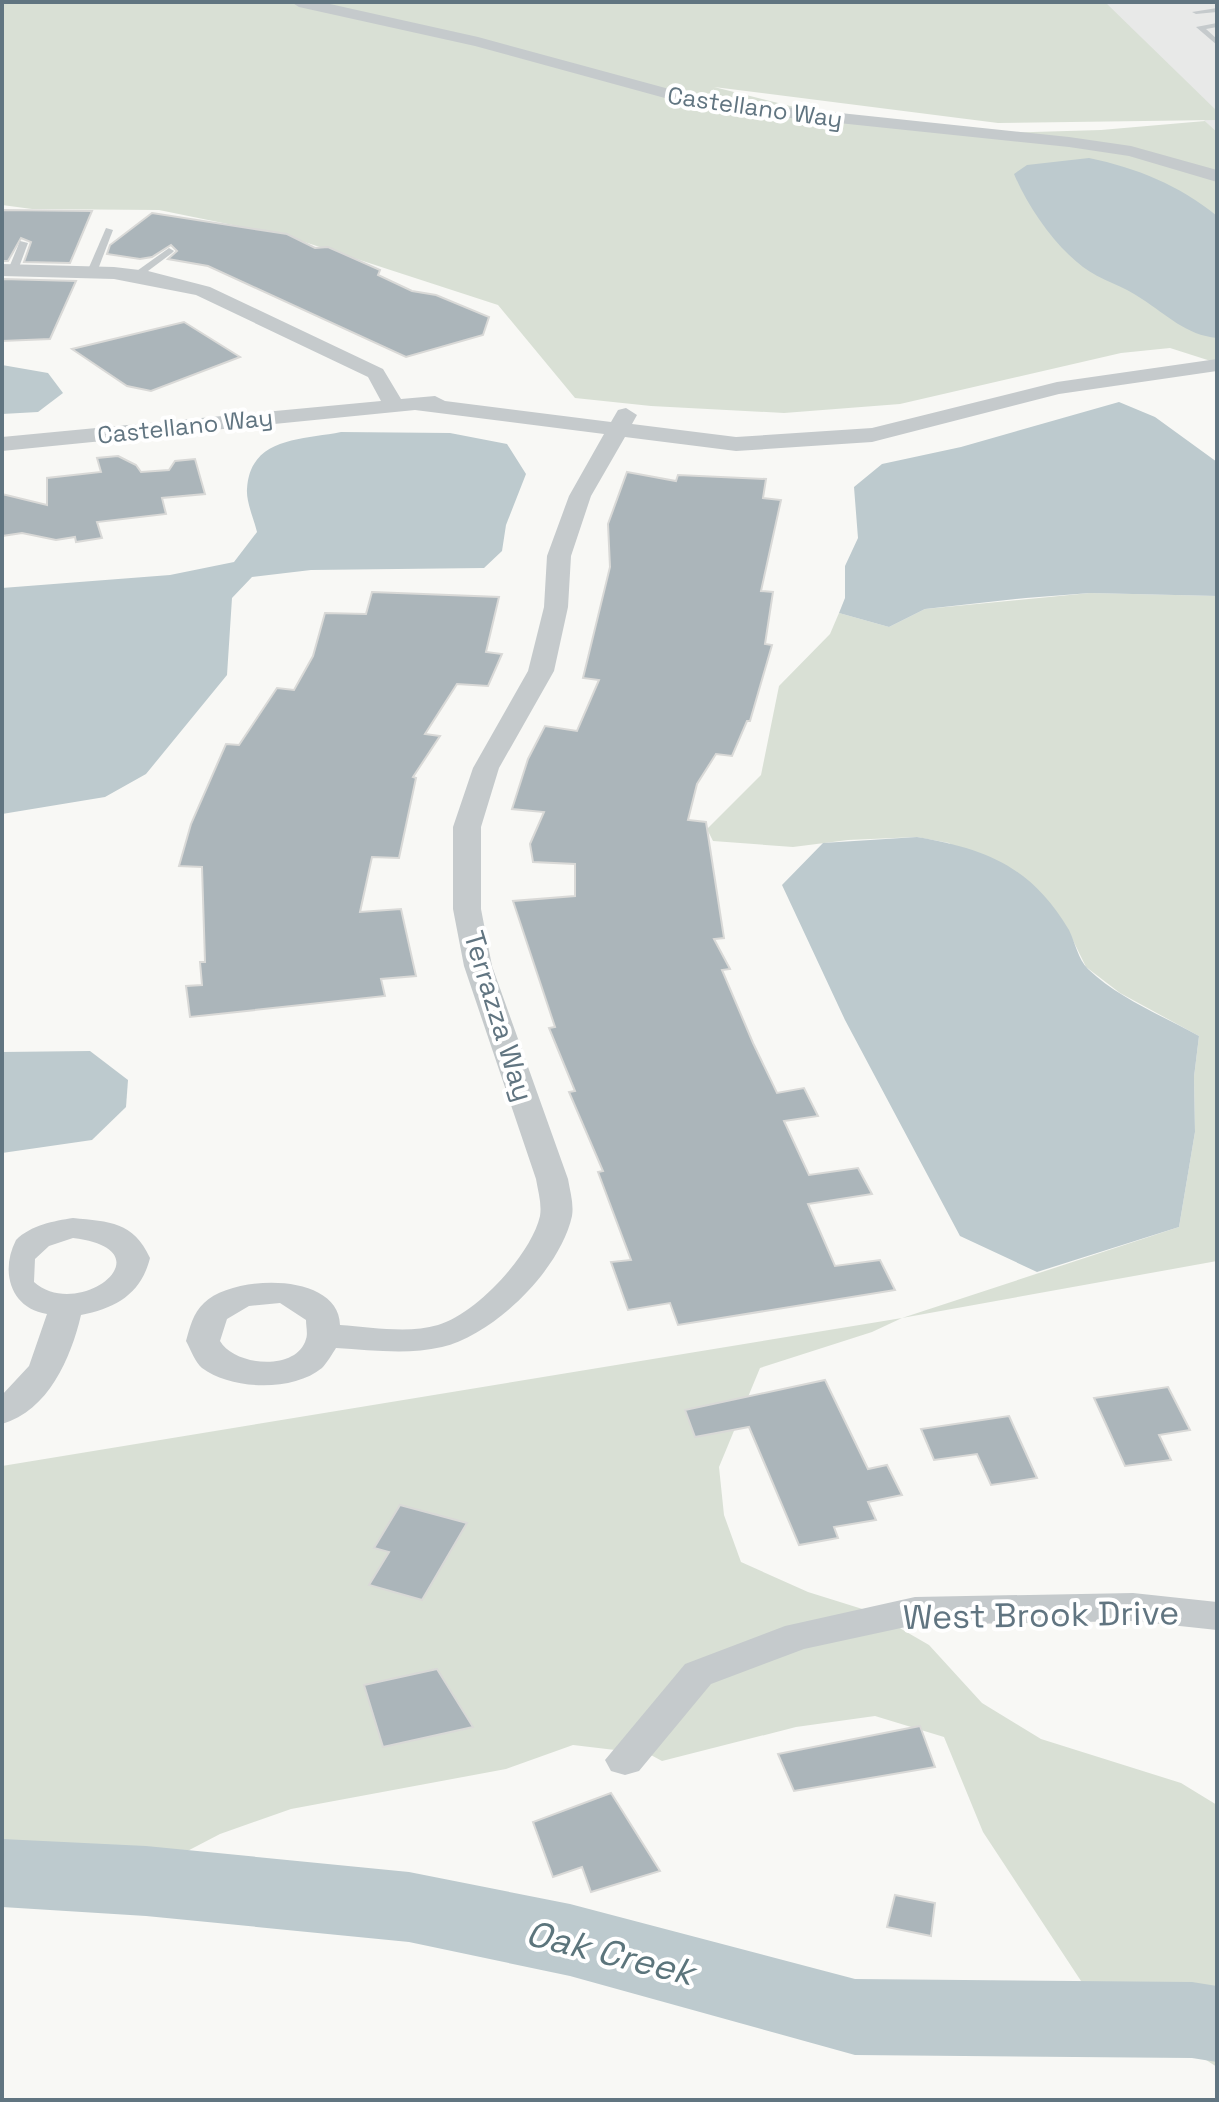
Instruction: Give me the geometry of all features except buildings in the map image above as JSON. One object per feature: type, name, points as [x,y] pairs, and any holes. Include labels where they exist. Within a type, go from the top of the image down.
[{"type":"street","name":"Castellano Way","points":[[299,2],[478,42],[705,104],[1069,142],[1131,151],[1217,176]]},
{"type":"street","points":[[8,270],[137,275],[203,291],[376,373],[405,404]]},
{"type":"street","points":[[339,358],[340,375],[351,409]]},
{"type":"street","name":"Castellano Way","points":[[2,444],[405,404],[621,422],[736,444],[794,441],[872,435],[946,419],[1057,388],[1217,365]]},
{"type":"street","name":"Terrazza Way","points":[[325,1336],[411,1338],[451,1332],[505,1298],[543,1244],[556,1214],[552,1179],[478,966],[467,909],[467,827],[486,768],[541,671],[556,607],[559,556],[580,496],[621,422]]},
{"type":"street","points":[[2,1412],[27,1394],[41,1377],[59,1338],[66,1306]]},
{"type":"street","name":"West Brook Drive","points":[[625,1760],[698,1674],[798,1636],[915,1611],[1133,1607],[1217,1616]]},
{"type":"lane","points":[[1196,12],[1217,10]]},
{"type":"lane","points":[[1217,25],[1200,27],[1217,43]]},
{"type":"lane","points":[[92,272],[106,237]]},
{"type":"lane","points":[[8,246],[26,245],[8,270]]},
{"type":"lane","points":[[137,275],[162,252],[179,256]]},
{"type":"shaded area","points":[[2,2],[1105,2],[1217,111],[1217,120],[998,123],[714,87],[790,106],[997,133],[1101,130],[1205,121],[1217,132],[1217,363],[1170,348],[1121,353],[900,404],[784,413],[651,406],[575,398],[498,305],[286,236],[159,210],[32,209],[2,205]]},
{"type":"shaded area","points":[[1065,2],[1217,2],[1217,132],[1205,121]]},
{"type":"shaded area","points":[[1089,158],[1157,179],[1188,195],[1217,216],[1217,338],[1186,329],[1135,294],[1083,267],[1043,225],[1014,174],[1027,165]]},
{"type":"shaded area","points":[[2,365],[48,373],[63,393],[38,412],[2,414]]},
{"type":"shaded area","points":[[1119,402],[1155,417],[1217,462],[1217,596],[1090,593],[1026,598],[925,609],[889,627],[839,613],[845,598],[845,566],[858,538],[854,487],[882,464],[961,447]]},
{"type":"shaded area","points":[[341,432],[450,433],[507,444],[526,474],[506,525],[502,551],[484,568],[311,570],[252,577],[232,598],[227,675],[146,774],[105,797],[2,814],[2,588],[170,575],[234,562],[257,532],[247,489],[250,472],[257,459],[280,444]]},
{"type":"shaded area","points":[[1090,593],[1217,596],[1217,1261],[902,1318],[1179,1227],[1195,1132],[1194,1077],[1199,1036],[1120,993],[1086,967],[1068,930],[949,843],[917,837],[848,840],[793,847],[713,841],[707,829],[761,775],[779,686],[830,634],[839,613],[889,627],[925,609]]},
{"type":"shaded area","points":[[917,837],[965,848],[1005,864],[1039,890],[1054,908],[1088,969],[1127,998],[1199,1036],[1194,1077],[1195,1132],[1179,1227],[1037,1272],[960,1236],[845,1020],[782,885],[823,843]]},
{"type":"shaded area","points":[[90,1051],[128,1080],[126,1107],[92,1140],[2,1153],[2,1052]]},
{"type":"shaded area","points":[[902,1318],[872,1332],[760,1368],[719,1467],[724,1515],[741,1562],[808,1592],[872,1612],[929,1645],[982,1703],[1041,1739],[1181,1783],[1217,1805],[1217,2067],[1155,2027],[1108,2022],[983,1832],[944,1737],[875,1716],[796,1727],[662,1761],[649,1754],[573,1745],[506,1769],[291,1809],[220,1834],[149,1871],[75,1885],[2,1888],[2,1466]]},
{"type":"waterway","name":"Oak Creek","points":[[2,1873],[146,1881],[409,1907],[570,1940],[855,2017],[1192,2020],[1217,2024]]}]
